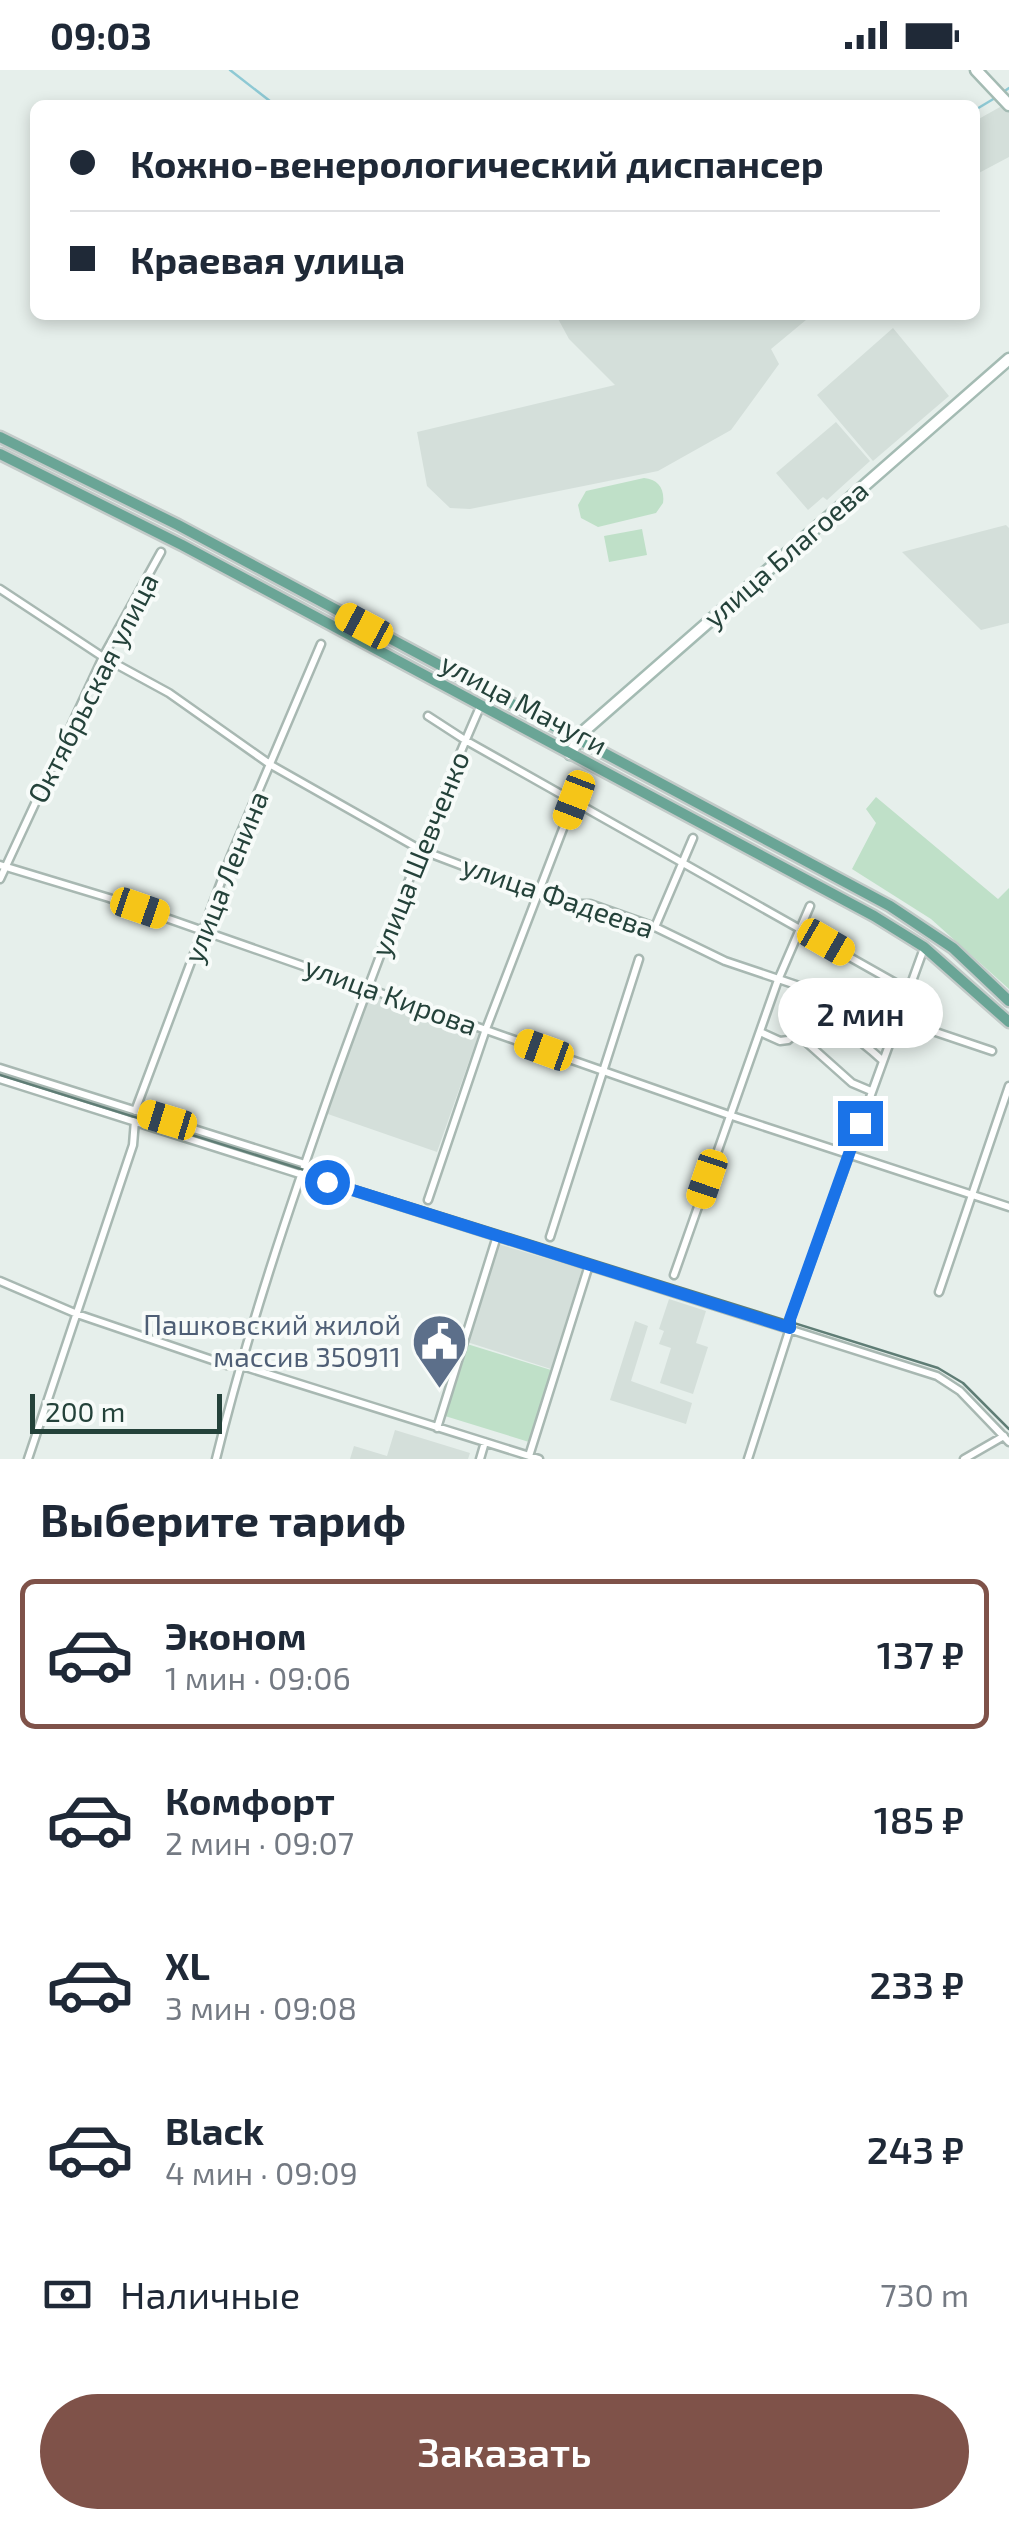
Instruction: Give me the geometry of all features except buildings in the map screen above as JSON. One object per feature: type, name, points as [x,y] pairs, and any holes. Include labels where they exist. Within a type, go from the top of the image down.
[{"type":"main road","name":"улица Мачуги","points":[[0,437],[178,525],[924,926],[1009,1001]]},
{"type":"main road","name":"улица Мачуги","points":[[0,454],[170,539],[874,916],[924,946],[1009,1022]]},
{"type":"main road","points":[[410,668],[420,665],[416,653]]},
{"type":"street","points":[[976,70],[1009,105]]},
{"type":"street","name":"улица Благоева","points":[[570,754],[578,739],[684,642],[1009,359]]},
{"type":"street","name":"Октябрьская улица","points":[[0,878],[103,657],[161,552]]},
{"type":"street","name":"улица Фадеева","points":[[0,589],[103,657],[169,694],[272,765],[422,850],[538,894],[569,904],[590,904],[655,927],[693,948],[778,980],[992,1050]]},
{"type":"street","name":"улица Ленина","points":[[136,1111],[230,858],[321,644]]},
{"type":"street","name":"улица Шевченко","points":[[216,1459],[239,1365],[301,1174],[368,987],[480,707]]},
{"type":"street","points":[[428,716],[908,990]]},
{"type":"street","points":[[428,1200],[486,1030],[584,780]]},
{"type":"street","points":[[655,927],[693,838]]},
{"type":"street","name":"улица Кирова","points":[[3,866],[203,930],[603,1072],[1009,1208]]},
{"type":"street","points":[[674,1275],[728,1115],[810,906]]},
{"type":"street","points":[[748,1459],[790,1319],[924,946]]},
{"type":"street","points":[[550,1237],[639,959]]},
{"type":"street","points":[[760,1032],[780,1041],[788,1040],[796,1032],[809,989]]},
{"type":"street","points":[[803,1011],[820,1015],[861,1041],[882,1060]]},
{"type":"street","points":[[796,1032],[852,1083],[871,1091]]},
{"type":"street","points":[[0,1068],[305,1164]]},
{"type":"street","points":[[0,1079],[937,1376],[960,1391],[1006,1439],[964,1459]]},
{"type":"street","points":[[940,1292],[1009,1086]]},
{"type":"street","points":[[28,1459],[134,1145],[134,1120]]},
{"type":"street","points":[[437,1428],[497,1236]]},
{"type":"street","points":[[528,1456],[589,1265]]},
{"type":"street","points":[[0,1281],[77,1314],[228,1365],[239,1365],[539,1459]]},
{"type":"street","points":[[480,1459],[485,1442]]},
{"type":"shaded area","points":[[1009,102],[1009,157],[980,172],[980,118]]},
{"type":"shaded area","points":[[559,320],[806,320],[771,349],[779,364],[731,430],[658,471],[470,509],[450,508],[427,486],[417,432],[615,385],[569,339]]},
{"type":"shaded area","points":[[893,328],[949,396],[873,461],[817,395]]},
{"type":"shaded area","points":[[836,422],[870,461],[827,500],[823,497],[808,510],[776,473]]},
{"type":"shaded area","points":[[1006,525],[1009,623],[981,630],[902,552]]},
{"type":"shaded area","points":[[366,994],[479,1033],[437,1152],[325,1113]]},
{"type":"shaded area","points":[[498,1244],[582,1269],[551,1369],[467,1342]]},
{"type":"shaded area","points":[[669,1299],[706,1311],[696,1343],[708,1347],[693,1394],[660,1383],[671,1348],[659,1344],[664,1331],[659,1329]]},
{"type":"shaded area","points":[[635,1321],[648,1326],[631,1381],[692,1403],[686,1424],[610,1400]]},
{"type":"shaded area","points":[[395,1430],[470,1453],[468,1459],[350,1459],[354,1446],[387,1456]]},
{"type":"green space","points":[[644,478],[662,489],[663,503],[656,513],[598,527],[581,518],[578,505],[586,491]]},
{"type":"green space","points":[[642,529],[647,555],[609,562],[604,536]]},
{"type":"green space","points":[[876,797],[998,899],[1009,888],[1009,989],[931,919],[852,869],[876,823],[866,809]]},
{"type":"green space","points":[[467,1344],[551,1370],[529,1442],[445,1416]]},
{"type":"waterway","points":[[230,70],[269,100]]},
{"type":"waterway","points":[[1002,93],[1009,88]]},
{"type":"waterway","points":[[980,107],[995,98]]},
{"type":"tram line","points":[[0,1075],[938,1368],[963,1383],[1009,1429]]},
{"type":"place","name":"Пашковский жилой массив 350911","points":[[440,1390]]},
{"type":"route","points":[[327,1182],[790,1328],[789,1321],[860,1123]]}]
